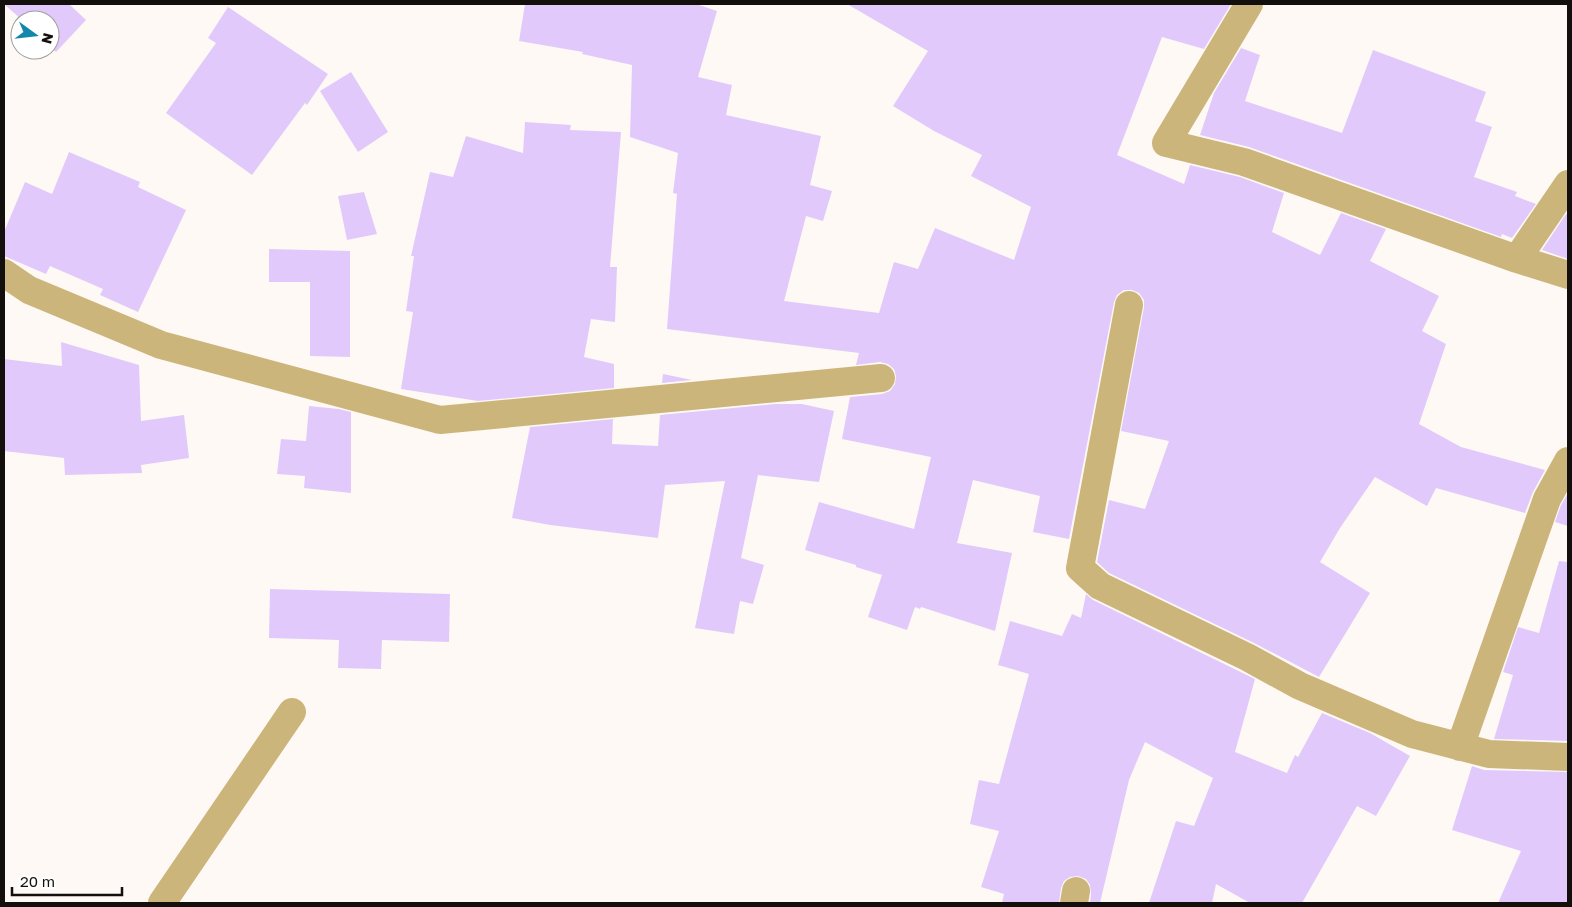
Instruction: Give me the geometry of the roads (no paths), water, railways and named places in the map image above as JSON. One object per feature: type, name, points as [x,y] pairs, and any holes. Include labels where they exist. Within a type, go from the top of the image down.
[{"type":"street","points":[[1249,4],[1166,143],[1244,162],[1517,259],[1568,274]]},
{"type":"street","points":[[1517,259],[1568,184]]},
{"type":"street","points":[[4,274],[29,290],[160,345],[440,420],[881,378]]},
{"type":"street","points":[[1129,305],[1080,568],[1100,586],[1247,657],[1300,686],[1412,734],[1489,754],[1568,758]]},
{"type":"street","points":[[1460,747],[1547,499],[1568,461]]},
{"type":"street","points":[[162,903],[292,712]]}]
